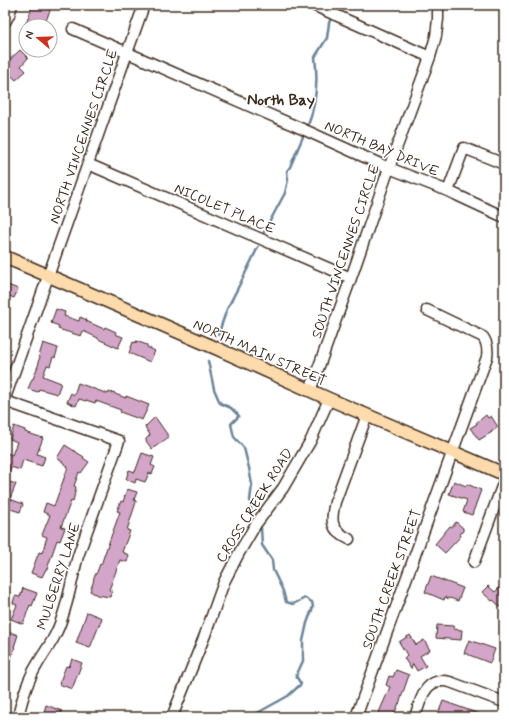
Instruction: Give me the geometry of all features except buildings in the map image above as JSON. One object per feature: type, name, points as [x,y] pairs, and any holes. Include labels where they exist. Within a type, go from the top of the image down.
[{"type":"main road","name":"NORTH MAIN STREET","points":[[5,257],[48,277],[218,349],[367,416],[504,474]]},
{"type":"street","points":[[5,22],[12,5]]},
{"type":"street","name":"NORTH VINCENNES CIRCLE","points":[[5,398],[144,5]]},
{"type":"street","points":[[312,5],[430,57]]},
{"type":"street","name":"SOUTH VINCENNES CIRCLE","points":[[310,391],[430,57],[436,36],[438,5]]},
{"type":"street","name":"NORTH BAY DRIVE","points":[[73,29],[389,168],[448,191],[504,217]]},
{"type":"street","points":[[448,191],[464,148],[504,164]]},
{"type":"street","name":"NICOLET PLACE","points":[[88,164],[351,278]]},
{"type":"street","name":"SOUTH CREEK STREET","points":[[356,717],[486,361],[488,350],[483,337],[427,310]]},
{"type":"street","name":"CROSS CREEK ROAD","points":[[172,717],[205,635],[224,582],[256,524],[283,488],[311,440],[329,399]]},
{"type":"street","name":"MULBERRY LANE","points":[[5,401],[119,442],[78,556],[62,620],[50,644],[30,677],[23,696],[18,717]]},
{"type":"street","points":[[349,539],[340,534],[334,528],[332,511],[334,502],[367,416]]},
{"type":"street","points":[[474,562],[504,481]]},
{"type":"street","points":[[415,717],[426,688],[432,683],[439,681],[450,682],[504,702]]},
{"type":"waterway","points":[[334,12],[336,5]]},
{"type":"waterway","points":[[307,128],[316,93],[315,57],[327,38],[329,23],[332,16]]},
{"type":"waterway","points":[[264,232],[285,193],[288,180],[287,171],[305,132]]},
{"type":"waterway","points":[[218,335],[227,309],[258,247]]},
{"type":"waterway","points":[[208,361],[214,389],[220,403],[231,408],[239,416],[231,424],[234,437],[244,448],[249,468],[252,485],[250,500],[252,517]]},
{"type":"waterway","points":[[250,717],[288,696],[301,684],[296,676],[303,661],[303,641],[307,623],[313,607],[312,602],[305,598],[293,604],[286,602],[283,591],[273,570],[272,560],[262,545],[261,528]]},
{"type":"district","name":"North Bay","points":[[281,99]]}]
